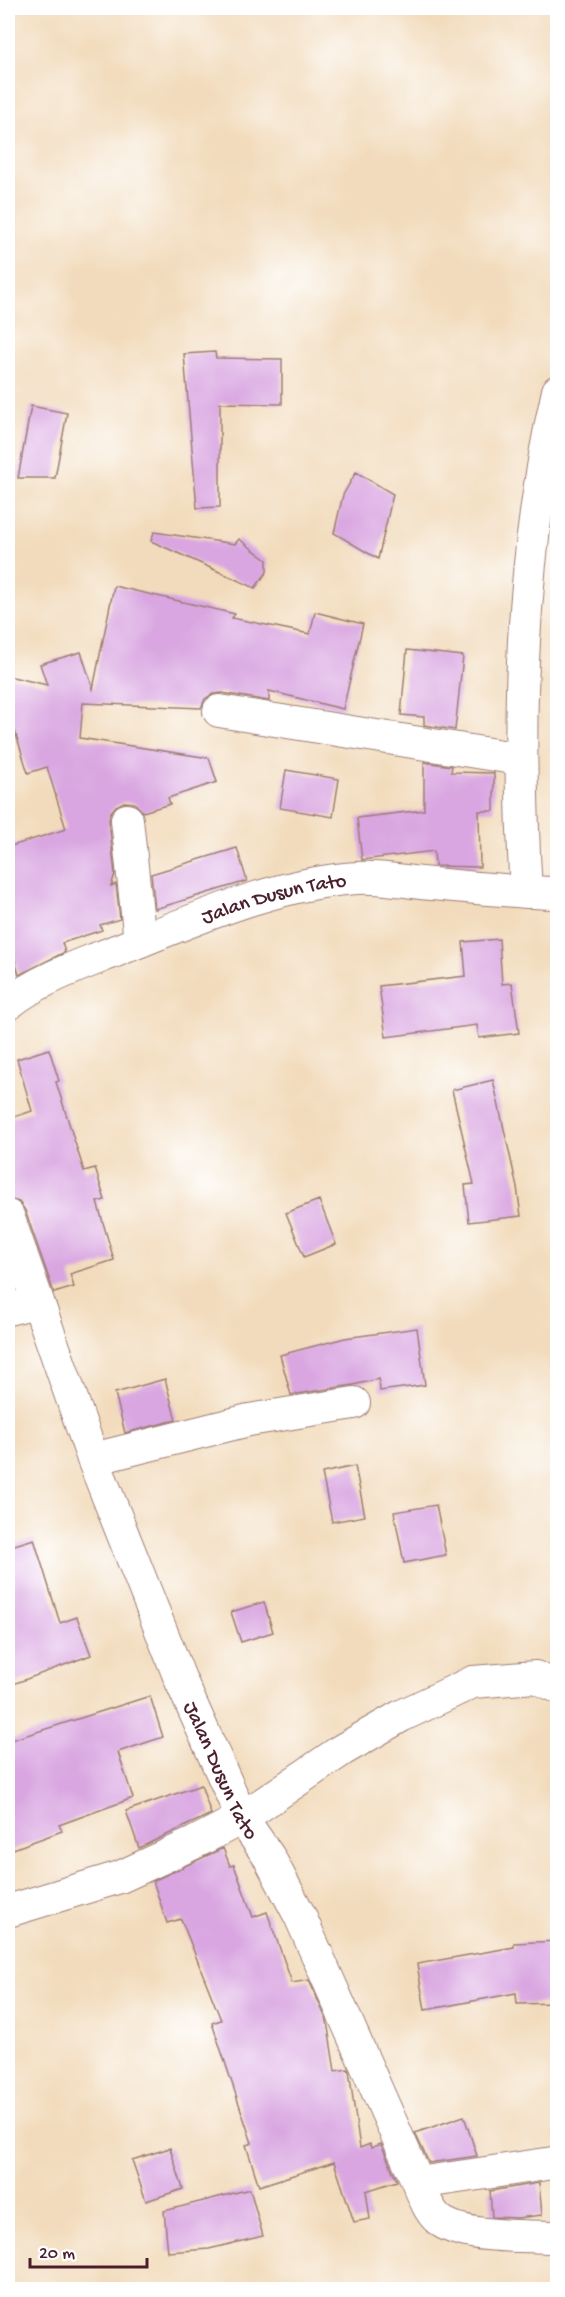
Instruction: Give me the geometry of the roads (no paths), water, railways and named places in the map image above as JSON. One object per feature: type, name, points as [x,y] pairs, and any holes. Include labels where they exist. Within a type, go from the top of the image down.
[{"type":"street","points":[[526,892],[520,759],[522,648],[528,568],[539,489],[558,392]]},
{"type":"street","points":[[219,711],[520,759]]},
{"type":"street","points":[[127,820],[140,941]]},
{"type":"street","name":"Jalan Dusun Tato","points":[[8,1004],[18,996],[46,982],[140,941],[255,899],[315,883],[359,878],[526,892],[558,892]]},
{"type":"street","name":"Jalan Dusun Tato","points":[[8,1216],[22,1306],[93,1459],[181,1681],[242,1818],[269,1857],[300,1916],[430,2210],[442,2223],[476,2234],[558,2237]]},
{"type":"street","points":[[93,1459],[249,1420],[354,1402]]},
{"type":"street","points":[[8,1911],[120,1877],[194,1843],[242,1818],[342,1750],[401,1716],[473,1683],[535,1677],[558,1687]]},
{"type":"street","points":[[418,2182],[553,2163]]}]
